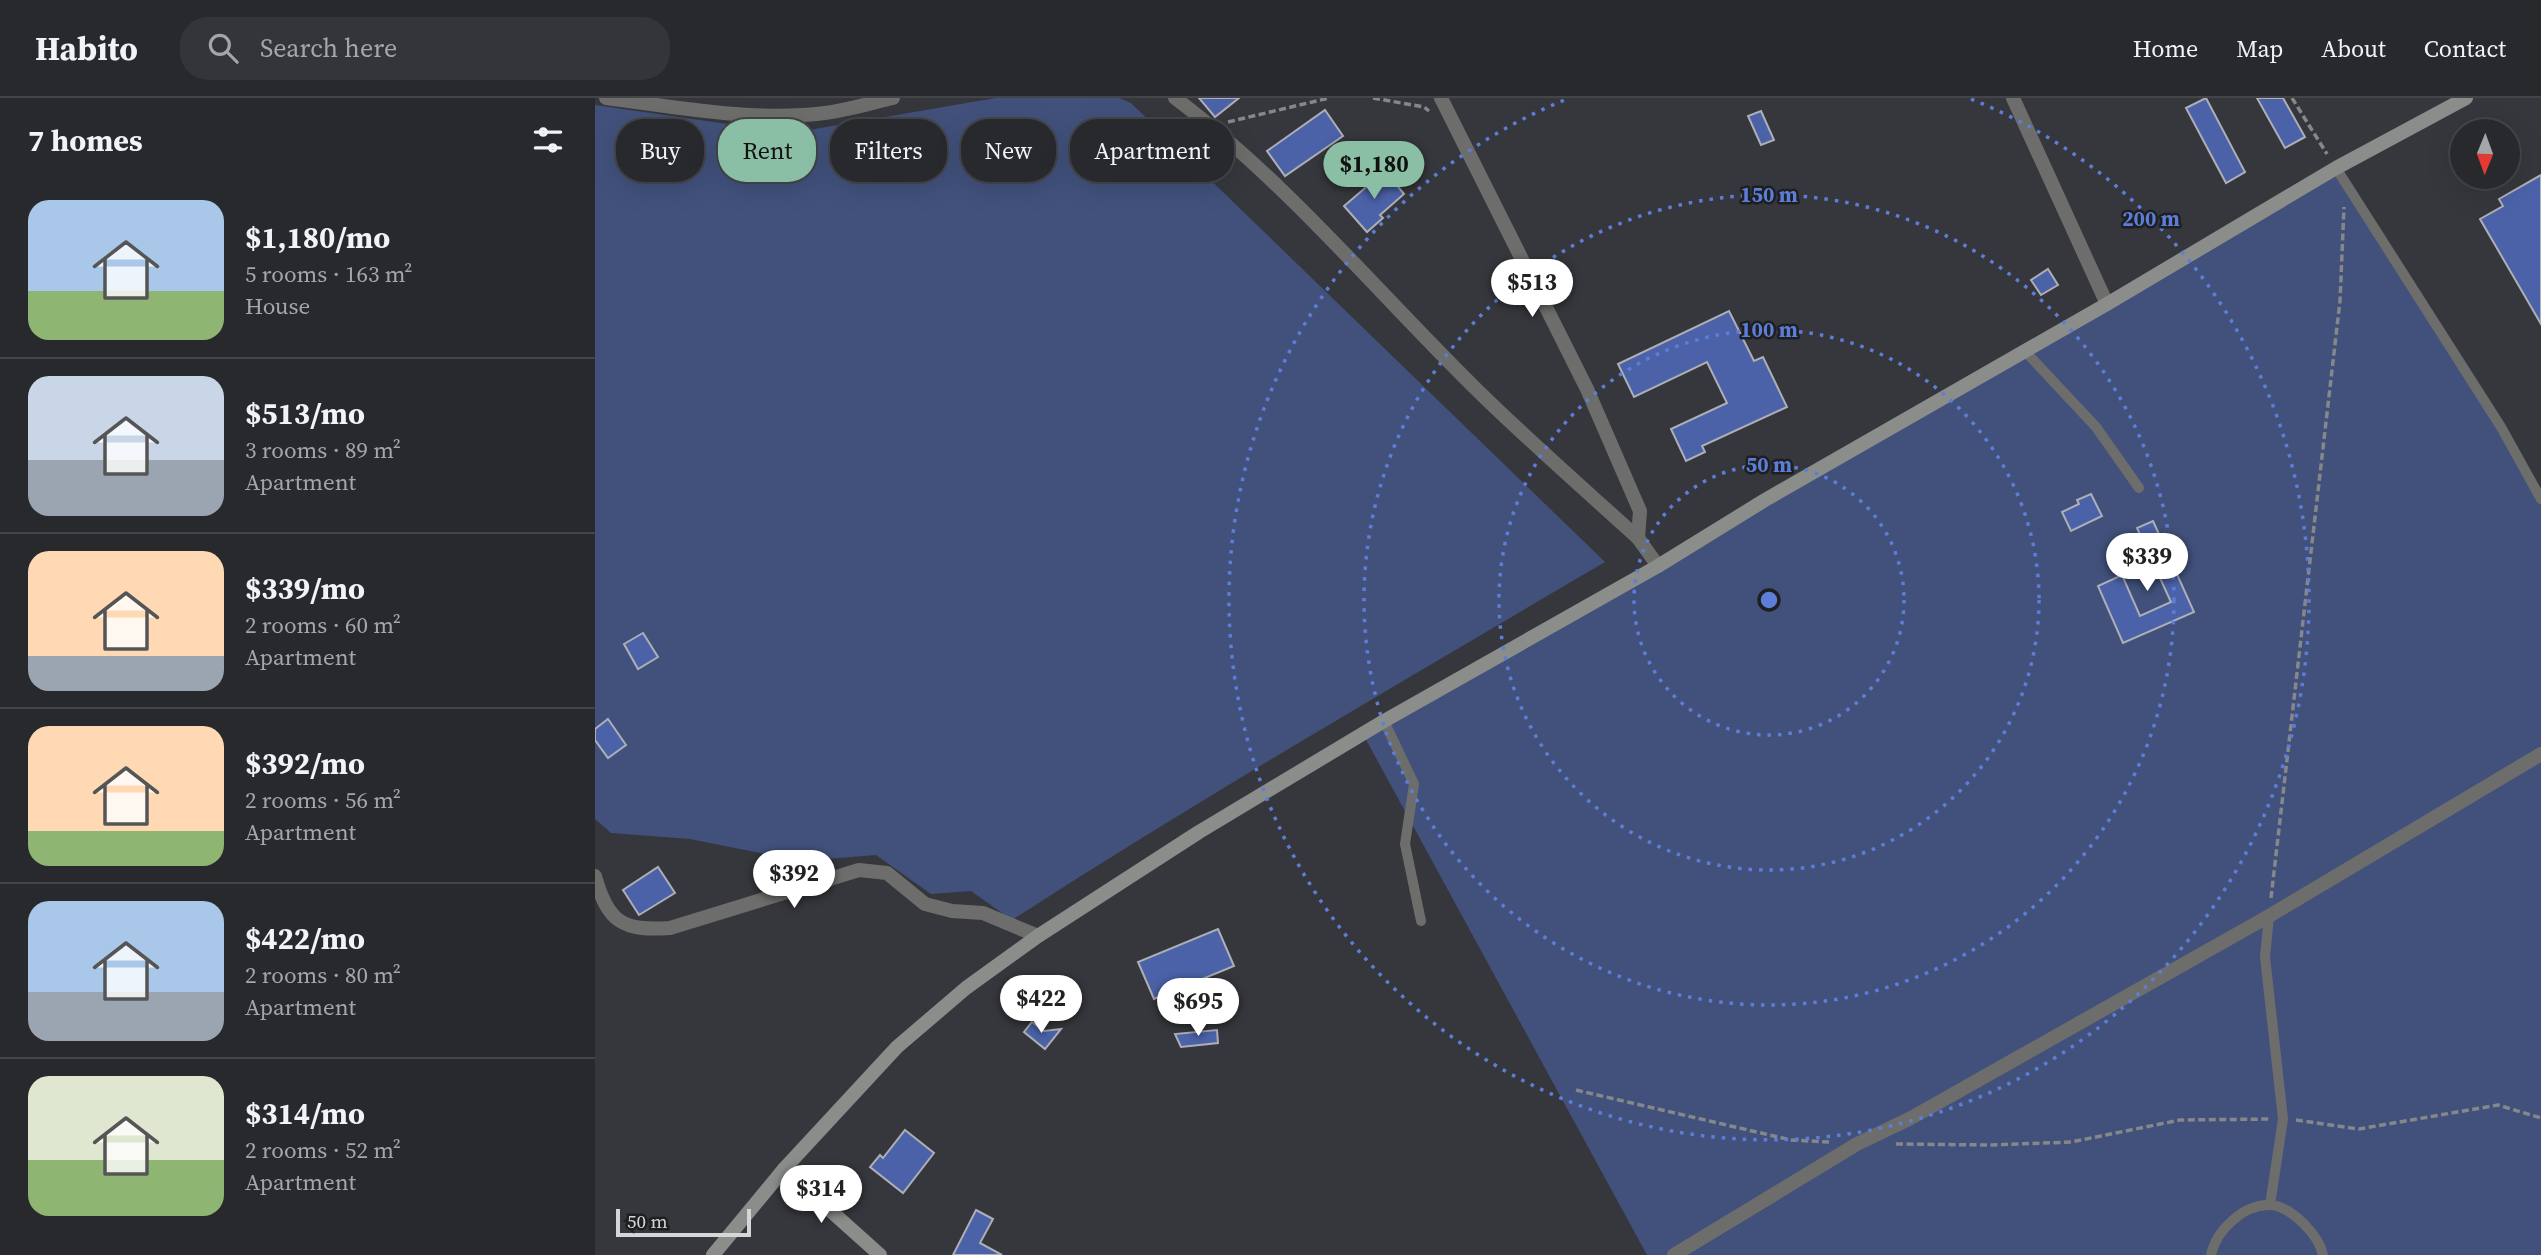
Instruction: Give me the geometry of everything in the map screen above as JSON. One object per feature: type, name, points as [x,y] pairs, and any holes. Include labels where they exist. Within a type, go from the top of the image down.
[{"type":"main road","points":[[713,1255],[785,1169],[897,1047],[966,988],[1038,936],[1199,832],[1384,721],[1658,566],[1765,500],[2107,304],[2336,168],[2464,99]]},
{"type":"main road","points":[[785,1169],[880,1255]]},
{"type":"street","points":[[606,98],[686,109],[772,116],[893,98]]},
{"type":"street","points":[[1175,98],[1203,119]]},
{"type":"street","points":[[1441,98],[1587,389],[1640,511],[1638,538]]},
{"type":"street","points":[[2013,98],[2107,304]]},
{"type":"street","points":[[1234,146],[1321,227],[1478,390],[1638,538],[1658,566]]},
{"type":"street","points":[[1674,1255],[1857,1144],[1911,1118],[2269,916],[2541,754]]},
{"type":"street","points":[[595,876],[598,903],[618,920],[640,930],[670,928],[859,870],[887,873],[925,904],[952,911],[983,913],[1038,936]]},
{"type":"lane","points":[[2336,168],[2501,427],[2541,499]]},
{"type":"lane","points":[[2024,350],[2096,427],[2139,488]]},
{"type":"lane","points":[[1384,721],[1414,784],[1405,844],[1421,921]]},
{"type":"lane","points":[[2269,916],[2265,957],[2283,1119],[2270,1205]]},
{"type":"lane","points":[[2211,1255],[2213,1244],[2221,1231],[2232,1221],[2251,1208],[2270,1205],[2287,1211],[2306,1226],[2321,1243],[2323,1255]]},
{"type":"path","points":[[1234,121],[1328,98]]},
{"type":"path","points":[[1373,98],[1424,107],[1433,115]]},
{"type":"path","points":[[2293,98],[2336,168]]},
{"type":"path","points":[[2269,916],[2340,301],[2345,184]]},
{"type":"path","points":[[1576,1090],[1791,1140],[1857,1144]]},
{"type":"path","points":[[1884,1144],[2071,1142],[2180,1120],[2283,1119],[2359,1129],[2498,1105],[2541,1118]]},
{"type":"shaded area","points":[[996,98],[1119,98],[1131,103],[1148,119],[1070,119],[1070,182],[1213,182],[1605,562],[1232,783],[1012,920],[971,891],[931,894],[876,855],[801,861],[690,839],[611,833],[595,819],[595,105],[693,119],[616,119],[616,182],[704,182],[704,121],[718,123],[718,182],[816,182],[816,129],[830,126],[830,182],[947,182],[947,119],[873,119]]},
{"type":"shaded area","points":[[2340,172],[2541,500],[2541,1255],[1647,1255],[1364,736]]},
{"type":"building","points":[[1199,98],[1239,98],[1215,117]]},
{"type":"building","points":[[2206,98],[2245,172],[2226,183],[2186,108]]},
{"type":"building","points":[[2257,98],[2283,98],[2305,137],[2285,148]]},
{"type":"building","points":[[1325,110],[1343,136],[1285,176],[1267,151]]},
{"type":"building","points":[[1761,111],[1774,140],[1761,145],[1748,116]]},
{"type":"building","points":[[1385,171],[1404,194],[1380,215],[1383,218],[1367,232],[1344,206]]},
{"type":"building","points":[[2541,175],[2541,324],[2480,219],[2503,206],[2499,199]]},
{"type":"building","points":[[2048,269],[2058,285],[2041,295],[2031,280]]},
{"type":"building","points":[[1729,311],[1754,361],[1763,357],[1787,407],[1702,446],[1705,452],[1686,461],[1671,429],[1727,403],[1707,362],[1634,397],[1618,364]]},
{"type":"building","points":[[2091,494],[2102,516],[2071,531],[2062,512],[2079,504],[2077,500]]},
{"type":"building","points":[[2153,521],[2194,612],[2123,643],[2098,586],[2122,575],[2140,616],[2171,602],[2137,528]]},
{"type":"building","points":[[643,633],[658,657],[638,669],[624,644]]},
{"type":"building","points":[[608,719],[626,745],[608,758],[595,740],[595,729]]},
{"type":"building","points":[[658,867],[675,893],[639,915],[623,890]]},
{"type":"building","points":[[1218,929],[1234,966],[1154,999],[1138,962]]},
{"type":"building","points":[[1032,1022],[1044,1031],[1061,1029],[1045,1049],[1024,1032]]},
{"type":"building","points":[[1217,1030],[1218,1043],[1181,1047],[1175,1034]]},
{"type":"building","points":[[905,1130],[934,1153],[903,1193],[870,1167],[880,1155],[883,1158]]},
{"type":"building","points":[[976,1210],[993,1219],[980,1243],[1002,1255],[953,1255]]}]
